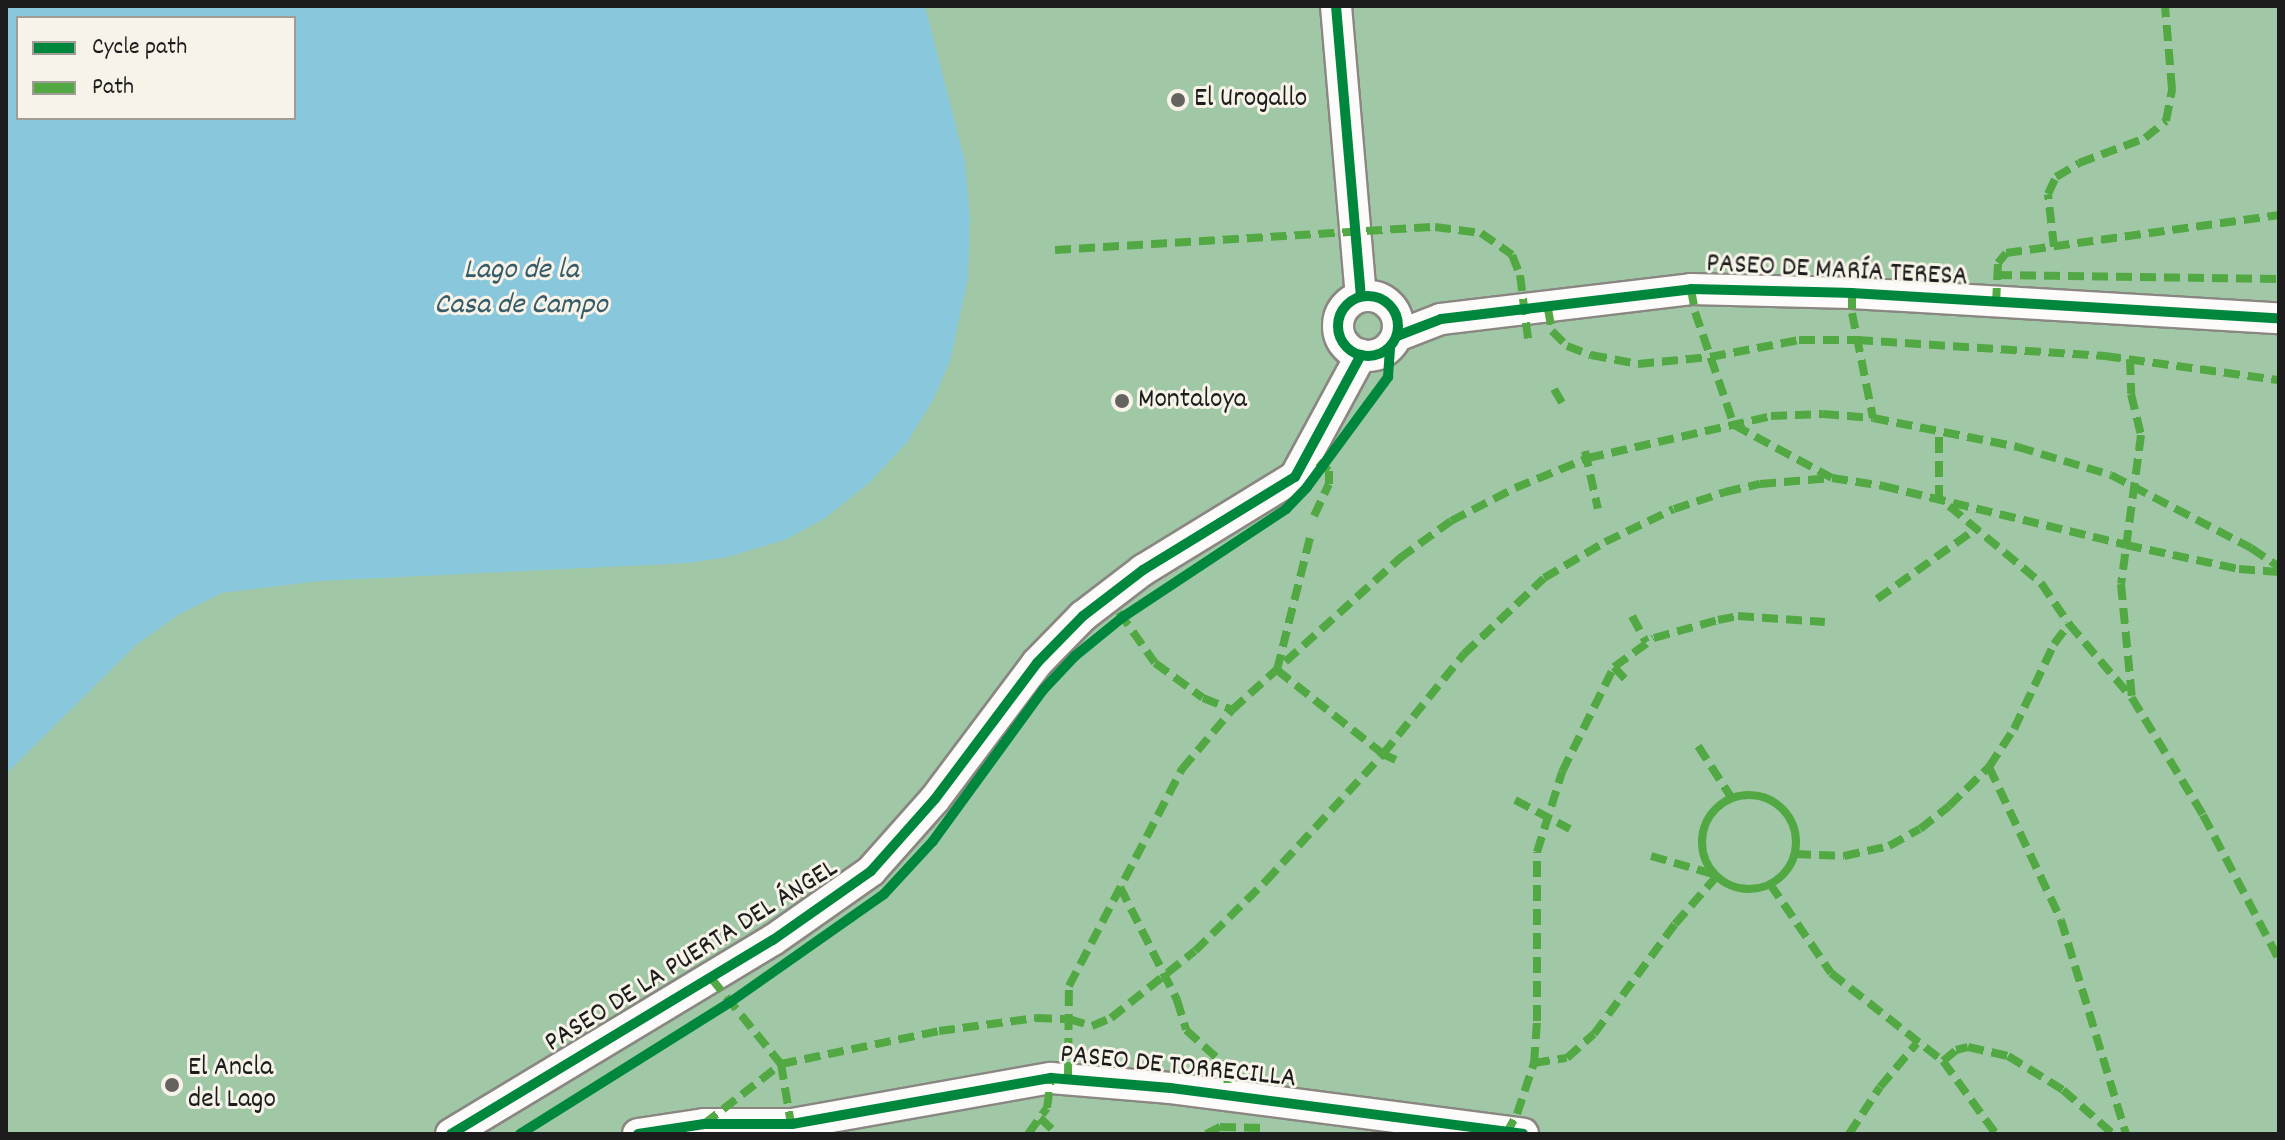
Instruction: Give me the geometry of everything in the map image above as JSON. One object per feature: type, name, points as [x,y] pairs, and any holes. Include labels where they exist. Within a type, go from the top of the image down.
[{"type":"street","points":[[1336,6],[1361,295]]},
{"type":"street","name":"PASEO DE MARÍA TERESA","points":[[1397,336],[1441,319],[1691,289],[1852,293],[2279,318]]},
{"type":"street","points":[[1361,295],[1380,298],[1392,307],[1398,321],[1397,336],[1379,355],[1361,355],[1348,349],[1340,337],[1338,324],[1349,301],[1361,295]]},
{"type":"street","name":"PASEO DE LA PUERTA DEL ÁNGEL","points":[[451,1134],[773,940],[871,871],[935,799],[1037,663],[1083,616],[1143,570],[1295,477],[1361,355]]},
{"type":"street","name":"PASEO DE TORRECILLA","points":[[638,1134],[704,1124],[792,1124],[1051,1078],[1171,1088],[1523,1134]]},
{"type":"green space","points":[[6,6],[2279,6],[2279,1134],[6,1134]]},
{"type":"water","name":"Lago de la Casa de Campo","points":[[6,6],[925,6],[965,162],[970,221],[968,278],[950,361],[933,400],[908,441],[869,483],[825,518],[787,539],[728,557],[689,563],[319,581],[222,593],[178,615],[136,645],[6,774]]},
{"type":"marked path","points":[[2054,247],[2048,194],[2056,177],[2079,163],[2145,138],[2166,121],[2172,89],[2165,6]]},
{"type":"marked path","points":[[1996,304],[1998,263],[2006,253],[2279,215]]},
{"type":"marked path","points":[[1055,250],[1435,227],[1481,233],[1512,255],[1520,275],[1528,338]]},
{"type":"marked path","points":[[1996,275],[2279,279]]},
{"type":"marked path","points":[[1691,289],[1695,312],[1734,425],[1832,478]]},
{"type":"marked path","points":[[1852,293],[1852,313],[1873,418]]},
{"type":"marked path","points":[[1548,309],[1552,331],[1567,346],[1591,355],[1638,364],[1710,357],[1799,340],[1857,340],[2105,356],[2279,380]]},
{"type":"marked path","points":[[2130,359],[2131,394],[2141,435],[2121,584],[2132,698]]},
{"type":"marked path","points":[[1554,389],[1562,403]]},
{"type":"marked path","points":[[1068,1078],[1069,986],[1182,769],[1232,710],[1400,558],[1451,521],[1515,488],[1588,458],[1771,416],[1823,414],[1873,418],[2018,447],[2111,475],[2251,548],[2279,567]]},
{"type":"marked path","points":[[1939,432],[1939,501]]},
{"type":"marked path","points":[[1585,451],[1598,509]]},
{"type":"marked path","points":[[1314,516],[1329,484],[1329,471],[1318,462]]},
{"type":"marked path","points":[[704,1124],[781,1064],[939,1031],[1036,1018],[1069,1019],[1092,1026],[1111,1018],[1195,951],[1266,881],[1383,754],[1464,654],[1544,578],[1605,542],[1674,509],[1760,484],[1832,478],[1883,486],[2239,569],[2279,572]]},
{"type":"marked path","points":[[1949,506],[2041,583],[2069,624],[2132,698],[2203,815],[2279,960]]},
{"type":"marked path","points":[[1877,599],[1976,529]]},
{"type":"marked path","points":[[1277,670],[1310,538]]},
{"type":"marked path","points":[[1119,612],[1155,663],[1203,698],[1232,710]]},
{"type":"marked path","points":[[1632,616],[1646,642]]},
{"type":"marked path","points":[[1506,1134],[1517,1114],[1534,1063],[1537,1021],[1537,852],[1562,772],[1614,667],[1654,638],[1718,620],[1738,616],[1825,622]]},
{"type":"marked path","points":[[1795,854],[1844,856],[1889,846],[1920,829],[1949,806],[1989,767],[2014,729],[2054,644],[2069,624]]},
{"type":"marked path","points":[[1614,667],[1628,682]]},
{"type":"marked path","points":[[1277,670],[1383,754],[1396,760]]},
{"type":"marked path","points":[[1698,746],[1731,797]]},
{"type":"marked path","points":[[1989,767],[2061,920],[2126,1134]]},
{"type":"marked path","points":[[1740,795],[1758,795],[1783,808],[1793,824],[1796,842],[1793,860],[1783,876],[1758,889],[1740,889],[1715,876],[1702,851],[1702,833],[1715,808],[1740,795]]},
{"type":"marked path","points":[[1515,800],[1570,829]]},
{"type":"marked path","points":[[1651,856],[1713,874]]},
{"type":"marked path","points":[[1534,1063],[1567,1058],[1594,1034],[1675,924],[1716,877]]},
{"type":"marked path","points":[[1770,884],[1831,973],[1943,1061],[1996,1134]]},
{"type":"marked path","points":[[1120,887],[1177,1000],[1186,1030],[1227,1067],[1228,1095]]},
{"type":"marked path","points":[[711,978],[781,1064],[792,1130]]},
{"type":"marked path","points":[[1849,1134],[1880,1087],[1917,1043]]},
{"type":"marked path","points":[[1943,1061],[1956,1050],[1968,1047],[2008,1056],[2063,1090],[2113,1134]]},
{"type":"marked path","points":[[1028,1134],[1047,1108],[1051,1078]]},
{"type":"marked path","points":[[1040,1118],[1057,1134]]},
{"type":"marked path","points":[[1206,1134],[1220,1127],[1266,1128]]},
{"type":"cycle path","points":[[1336,6],[1361,295]]},
{"type":"cycle path","points":[[1397,336],[1441,319],[1691,289],[1852,293],[2279,318]]},
{"type":"cycle path","points":[[1368,296],[1379,298],[1389,305],[1396,315],[1398,326],[1396,337],[1389,347],[1379,354],[1368,356],[1357,354],[1347,347],[1340,337],[1338,326],[1340,315],[1347,305],[1357,298],[1368,296]]},
{"type":"cycle path","points":[[520,1134],[729,1003],[884,894],[933,841],[1043,690],[1075,656],[1123,617],[1286,509],[1307,487],[1388,377],[1390,347]]},
{"type":"cycle path","points":[[451,1134],[773,940],[871,871],[935,799],[1037,663],[1083,616],[1143,570],[1295,477],[1361,355]]},
{"type":"cycle path","points":[[638,1134],[704,1124],[792,1124],[1051,1078],[1171,1088],[1523,1134]]},
{"type":"place","name":"El Urogallo","points":[[1178,100]]},
{"type":"place","name":"Montaloya","points":[[1122,401]]},
{"type":"place","name":"El Ancla del Lago","points":[[172,1085]]}]
